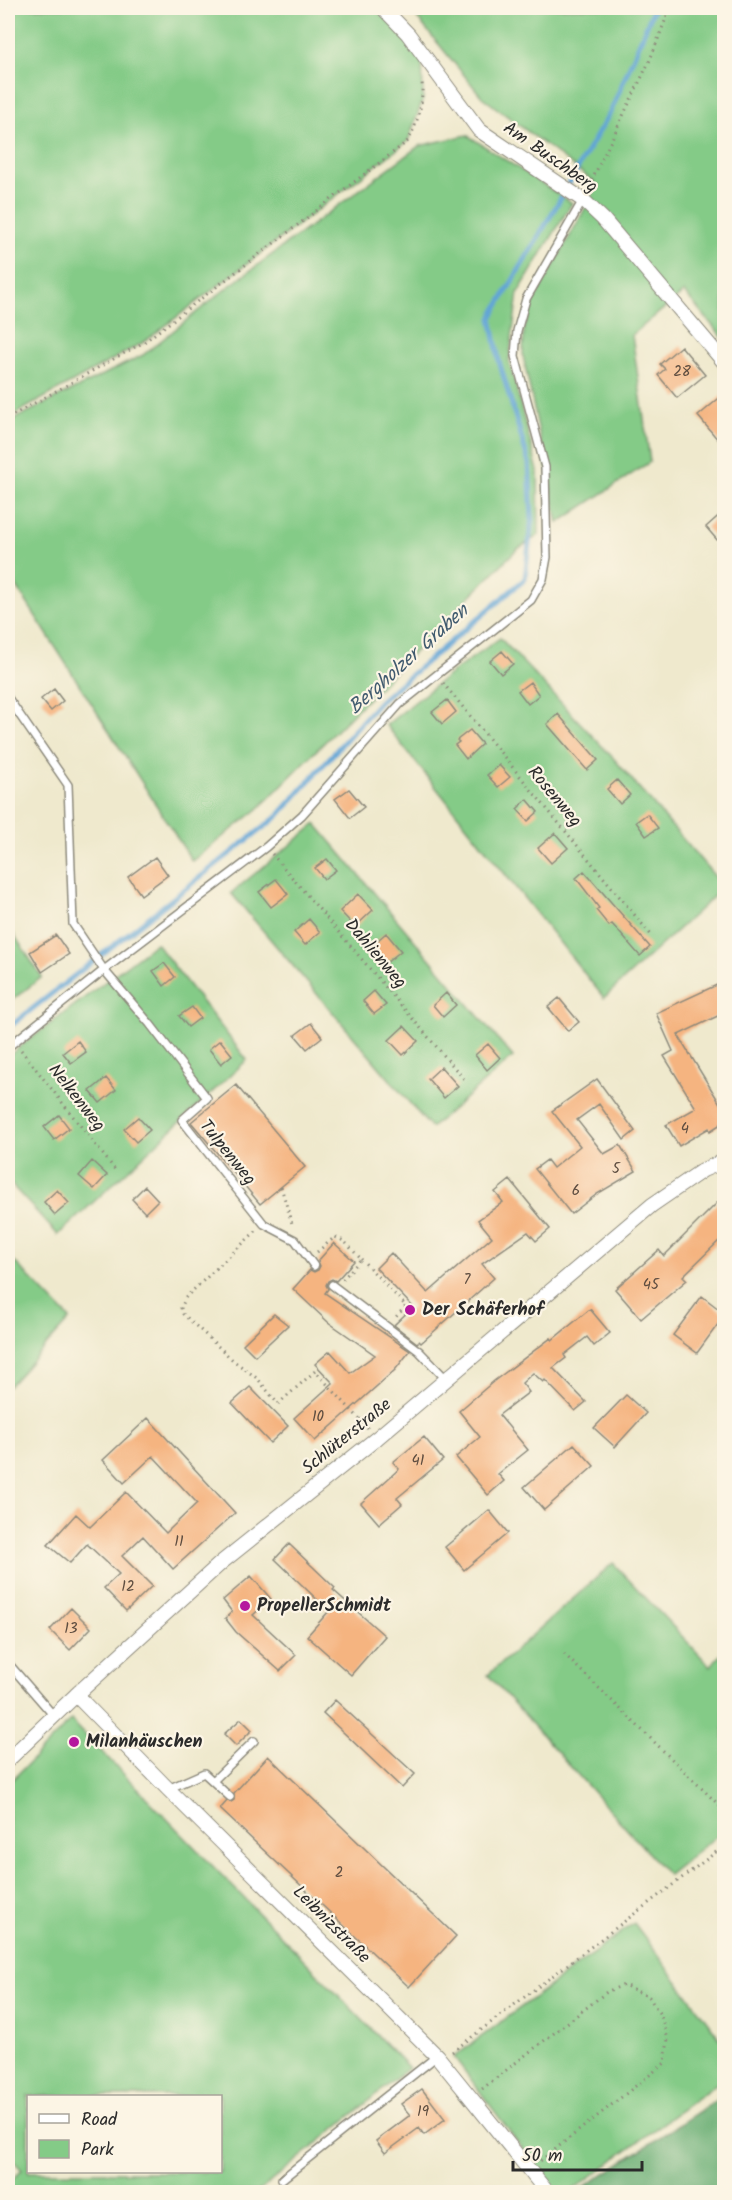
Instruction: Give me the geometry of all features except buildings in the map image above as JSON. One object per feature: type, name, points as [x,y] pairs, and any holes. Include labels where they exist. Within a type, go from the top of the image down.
[{"type":"street","name":"Am Buschberg","points":[[382,8],[408,34],[479,130],[583,200],[603,219],[724,362]]},
{"type":"street","name":"Schlüterstraße","points":[[8,1760],[222,1562],[377,1438],[652,1205],[703,1170],[724,1161]]},
{"type":"street","name":"Leibnizstraße","points":[[76,1695],[439,2058],[548,2193]]},
{"type":"lane","points":[[8,1047],[104,970],[266,847],[302,815],[400,704],[531,600],[543,579],[547,557],[545,466],[516,356],[517,330],[526,299],[583,200]]},
{"type":"lane","points":[[8,698],[68,785],[73,924],[104,970]]},
{"type":"lane","name":"Tulpenweg","points":[[104,970],[150,1024],[207,1098],[182,1120],[264,1224],[295,1240],[311,1263]]},
{"type":"lane","points":[[334,1286],[419,1351],[446,1379]]},
{"type":"lane","points":[[8,1663],[54,1716]]},
{"type":"lane","points":[[213,1781],[254,1741]]},
{"type":"lane","points":[[168,1789],[204,1773],[230,1797]]},
{"type":"lane","points":[[282,2179],[439,2058]]},
{"type":"path","points":[[583,200],[650,60],[670,8]]},
{"type":"path","points":[[8,418],[144,342],[408,141],[418,122],[423,99],[422,54]]},
{"type":"path","name":"Rosenweg","points":[[435,674],[652,936]]},
{"type":"path","name":"Dahlienweg","points":[[266,847],[464,1079]]},
{"type":"path","name":"Nelkenweg","points":[[14,1041],[116,1171]]},
{"type":"path","points":[[281,1187],[292,1221],[295,1240]]},
{"type":"path","points":[[264,1224],[186,1297],[181,1308],[183,1314],[234,1361],[258,1379],[278,1404],[315,1371],[377,1438]]},
{"type":"path","points":[[311,1263],[329,1240],[335,1237],[344,1242],[410,1310]]},
{"type":"path","points":[[334,1286],[361,1259]]},
{"type":"path","points":[[386,1327],[406,1306]]},
{"type":"path","points":[[564,1654],[724,1810]]},
{"type":"path","points":[[439,2058],[724,1846]]},
{"type":"path","points":[[471,2098],[608,1991],[624,1985],[649,1997],[661,2016],[668,2039],[665,2063],[529,2170]]},
{"type":"green space","points":[[8,8],[382,8],[422,54],[423,99],[408,141],[144,342],[8,418]]},
{"type":"green space","points":[[409,8],[724,8],[724,339],[684,292],[632,335],[650,462],[558,523],[523,356],[524,330],[534,301],[598,185],[482,97]]},
{"type":"green space","points":[[467,135],[572,203],[518,293],[509,361],[538,471],[539,535],[516,550],[258,809],[192,861],[8,573],[8,422],[143,355],[228,287],[419,146]]},
{"type":"green space","points":[[500,638],[616,761],[724,887],[604,998],[386,725],[447,676]]},
{"type":"green space","points":[[316,824],[513,1057],[431,1128],[231,893]]},
{"type":"green space","points":[[8,926],[42,977],[8,1003]]},
{"type":"green space","points":[[156,943],[247,1060],[58,1235],[8,1181],[8,1056]]},
{"type":"green space","points":[[8,1255],[70,1319],[8,1387]]},
{"type":"green space","points":[[613,1563],[710,1666],[724,1651],[724,1830],[668,1875],[488,1675]]},
{"type":"green space","points":[[71,1720],[409,2068],[258,2192],[8,2192],[8,2184],[22,2170],[8,2155],[8,1784]]},
{"type":"green space","points":[[634,1923],[724,2044],[724,2078],[570,2192],[555,2192],[454,2057]]},
{"type":"green space","points":[[724,2095],[724,2192],[576,2192]]},
{"type":"waterway","name":"Bergholzer Graben","points":[[569,183],[611,111],[654,8]]},
{"type":"waterway","name":"Bergholzer Graben","points":[[8,1028],[278,816],[380,701],[525,579],[532,518],[529,463],[499,361],[491,318],[561,198]]},
{"type":"place","name":"Der Schäferhof","points":[[410,1310]]},
{"type":"place","name":"PropellerSchmidt","points":[[245,1606]]},
{"type":"place","name":"Milanhäuschen","points":[[74,1742]]}]
